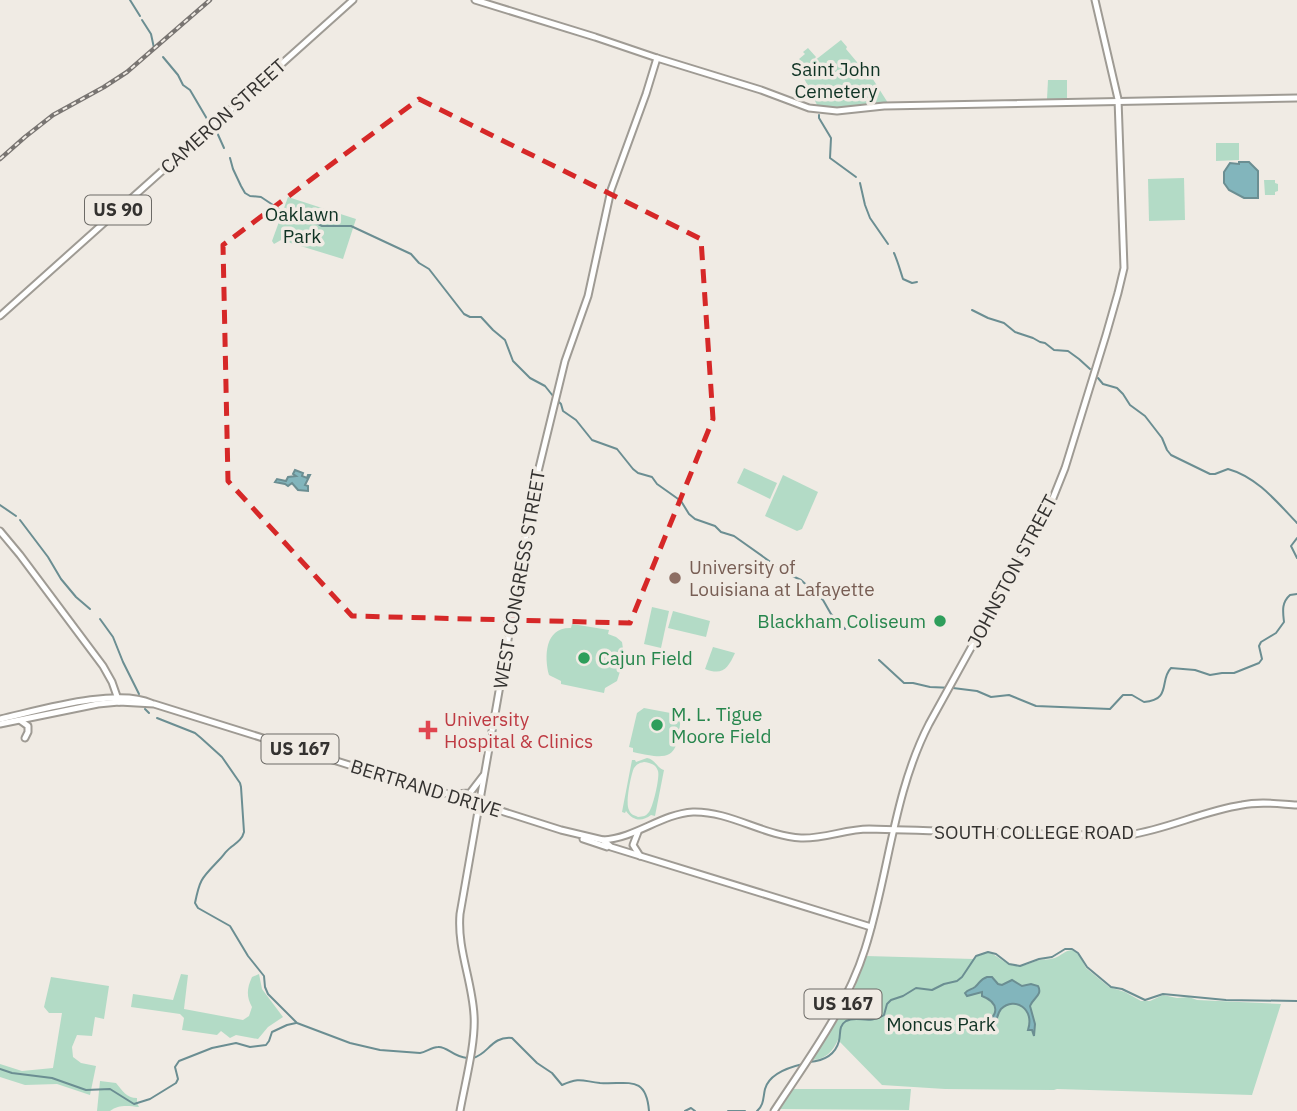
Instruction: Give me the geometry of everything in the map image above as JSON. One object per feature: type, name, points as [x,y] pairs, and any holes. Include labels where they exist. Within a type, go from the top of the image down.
[{"type":"main road","name":"CAMERON STREET","points":[[0,316],[353,0]]},
{"type":"main road","points":[[475,0],[761,90],[799,105],[830,111],[884,106],[1297,98]]},
{"type":"main road","name":"JOHNSTON STREET","points":[[774,1111],[845,1000],[871,927],[911,763],[922,736],[1039,527],[1058,487],[1110,322],[1124,268],[1119,102],[1095,0]]},
{"type":"main road","name":"WEST CONGRESS STREET","points":[[460,1111],[474,1029],[473,1000],[459,931],[461,906],[531,504],[565,360],[588,296],[611,190],[657,58]]},
{"type":"main road","points":[[0,531],[103,666],[118,700]]},
{"type":"main road","points":[[105,698],[112,692],[112,682]]},
{"type":"main road","name":"BERTRAND DRIVE","points":[[0,719],[105,698],[154,704]]},
{"type":"main road","name":"BERTRAND DRIVE","points":[[0,724],[118,700],[146,700],[567,832],[603,840],[617,849],[871,927]]},
{"type":"main road","points":[[18,720],[28,726],[25,738]]},
{"type":"main road","points":[[450,795],[471,793],[484,776]]},
{"type":"main road","name":"SOUTH COLLEGE ROAD","points":[[894,830],[1129,835],[1243,804],[1297,805]]},
{"type":"main road","name":"US 167","points":[[603,840],[638,832],[675,815],[696,812],[798,837],[815,837],[850,830],[894,830]]},
{"type":"main road","name":"BERTRAND DRIVE","points":[[567,832],[617,849]]},
{"type":"main road","points":[[638,832],[633,845],[640,856]]},
{"type":"highlighted area","points":[[419,99],[701,239],[713,419],[630,623],[352,616],[228,481],[223,245]]},
{"type":"green space","name":"Saint John Cemetery","points":[[841,40],[867,74],[869,73],[888,103],[844,109],[818,107],[802,74],[808,68],[799,59],[808,48],[816,57],[809,65]]},
{"type":"green space","points":[[1048,80],[1067,80],[1067,100],[1047,99]]},
{"type":"green space","points":[[1216,143],[1239,143],[1239,160],[1216,161]]},
{"type":"green space","points":[[1184,178],[1185,220],[1149,221],[1148,179]]},
{"type":"green space","points":[[1264,180],[1275,180],[1278,184],[1275,195],[1265,195]]},
{"type":"green space","name":"Oaklawn Park","points":[[288,197],[356,219],[343,259],[281,240],[274,244],[272,241]]},
{"type":"green space","points":[[744,468],[777,483],[770,499],[737,483]]},
{"type":"green space","points":[[783,475],[818,492],[802,529],[797,531],[765,516]]},
{"type":"green space","points":[[652,607],[669,611],[661,648],[644,644]]},
{"type":"green space","points":[[673,611],[710,621],[706,637],[668,628]]},
{"type":"green space","name":"Cajun Field","points":[[572,624],[609,630],[608,634],[622,642],[623,657],[617,681],[605,688],[604,693],[561,684],[561,681],[549,675],[547,652],[551,637],[562,629],[571,628]]},
{"type":"green space","points":[[713,647],[735,653],[721,671],[705,669]]},
{"type":"green space","name":"M. L. Tigue Moore Field","points":[[644,708],[681,715],[678,739],[671,753],[647,755],[633,752],[633,748],[629,747],[637,713]]},
{"type":"green space","points":[[647,758],[664,770],[655,816],[644,819],[635,819],[626,811],[622,812],[632,760],[636,762]],"holes":[[[644,762],[657,769],[657,785],[649,812],[638,817],[629,810],[629,789],[634,768]]]},
{"type":"green space","name":"Moncus Park","points":[[1072,950],[1078,953],[1086,968],[1109,987],[1141,1001],[1150,1001],[1163,995],[1197,1000],[1281,1004],[1252,1095],[1057,1089],[945,1089],[882,1085],[838,1040],[828,1054],[812,1060],[853,992],[866,956],[974,959],[986,952],[1018,966],[1053,959]]},
{"type":"green space","points":[[181,974],[188,975],[184,1009],[243,1020],[249,1016],[252,1007],[248,996],[250,981],[259,974],[262,989],[283,1017],[268,1027],[258,1039],[236,1035],[230,1038],[221,1031],[217,1035],[182,1030],[184,1018],[180,1014],[131,1007],[133,994],[173,1000]]},
{"type":"green space","points":[[51,977],[109,986],[104,1019],[95,1017],[92,1036],[77,1035],[72,1047],[73,1057],[81,1063],[96,1066],[90,1095],[57,1084],[25,1085],[0,1077],[0,1064],[22,1071],[53,1068],[62,1013],[49,1013],[44,1007]]},
{"type":"green space","points":[[100,1081],[116,1083],[127,1095],[137,1098],[139,1107],[124,1106],[110,1111],[97,1111]]},
{"type":"green space","points":[[792,1089],[911,1089],[909,1110],[778,1109]]},
{"type":"water","points":[[1249,162],[1258,171],[1258,198],[1244,198],[1229,190],[1224,183],[1224,172],[1230,163]]},
{"type":"water","points":[[295,470],[307,478],[310,475],[305,485],[308,486],[308,491],[298,490],[292,483],[288,486],[275,482],[277,479],[286,481],[288,477],[296,476],[293,474]]},
{"type":"water","points":[[987,977],[992,977],[1002,985],[1012,980],[1022,986],[1038,986],[1038,994],[1030,1006],[1035,1024],[1034,1036],[1032,1030],[1028,1030],[1029,1016],[1018,1004],[1006,1005],[998,1014],[992,1030],[981,1031],[985,1026],[982,1023],[995,1013],[994,1005],[982,996],[982,992],[967,996],[965,993]]},
{"type":"waterway","points":[[130,0],[140,16]]},
{"type":"waterway","points":[[142,20],[151,34],[154,48]]},
{"type":"waterway","points":[[163,57],[183,85],[190,90],[210,124]]},
{"type":"waterway","points":[[819,115],[831,138],[830,158],[856,177]]},
{"type":"waterway","points":[[215,128],[224,148]]},
{"type":"waterway","points":[[230,158],[241,186],[250,196],[261,197],[288,215],[305,217],[322,226],[351,226],[411,254],[429,269],[464,314],[481,317],[505,340],[513,361],[530,378],[545,386],[553,396]]},
{"type":"waterway","points":[[860,183],[870,218],[888,244]]},
{"type":"waterway","points":[[894,253],[903,279],[917,282]]},
{"type":"waterway","points":[[972,310],[1004,323],[1015,332],[1045,343],[1054,350],[1068,351],[1090,369]]},
{"type":"waterway","points":[[1098,378],[1103,384],[1117,388],[1130,405],[1145,416],[1171,455],[1210,474],[1228,469],[1248,478],[1266,491],[1297,523]]},
{"type":"waterway","points":[[557,400],[563,411],[576,420],[592,440],[617,449],[633,469],[652,477],[657,484],[681,501],[695,519],[734,536],[786,573],[801,580],[823,600],[845,629]]},
{"type":"waterway","points":[[0,505],[16,516]]},
{"type":"waterway","points":[[20,520],[61,579],[90,609]]},
{"type":"waterway","points":[[1297,538],[1291,546],[1297,558]]},
{"type":"waterway","points":[[879,660],[904,683],[977,691],[991,697],[1009,695],[1036,706],[1110,709],[1123,695],[1132,695],[1144,702],[1158,698],[1171,668],[1195,670],[1210,675],[1234,673],[1259,663],[1262,659],[1259,646],[1261,642],[1276,633],[1284,622],[1285,601],[1290,595],[1297,594]]},
{"type":"waterway","points":[[100,619],[113,637],[139,694]]},
{"type":"waterway","points":[[145,709],[149,713]]},
{"type":"waterway","points":[[157,718],[195,733],[222,757],[240,783],[243,835],[205,875],[195,903],[198,908],[230,926],[264,976],[268,994],[297,1023],[350,1043],[380,1050],[420,1053],[441,1047],[467,1058]]},
{"type":"waterway","points":[[809,1062],[831,1054],[846,1021],[879,1018],[884,1015],[891,1000],[916,988],[932,990],[957,981],[976,956],[988,952],[996,954],[1009,964],[1020,966],[1052,957],[1065,949],[1072,949],[1087,967],[1111,987],[1145,1000],[1163,994],[1226,1000],[1297,1001]]},
{"type":"waterway","points":[[0,1069],[52,1078],[86,1090],[110,1089],[134,1104],[150,1099],[176,1083],[178,1079],[175,1067],[179,1061],[212,1048],[236,1043],[250,1047],[266,1045],[272,1032],[296,1023]]},
{"type":"waterway","points":[[473,1058],[495,1042],[512,1038],[562,1085],[581,1080],[634,1084],[644,1091],[649,1111]]},
{"type":"waterway","points":[[757,1111],[771,1079],[786,1069],[803,1064]]},
{"type":"waterway","points":[[685,1111],[691,1108],[695,1111]]},
{"type":"waterway","points":[[728,1111],[745,1111]]},
{"type":"railway","points":[[0,159],[53,115],[127,72],[210,0]]},
{"type":"place","name":"University of Louisiana at Lafayette","points":[[675,578]]},
{"type":"place","name":"Blackham Coliseum","points":[[940,621]]},
{"type":"place","name":"Cajun Field","points":[[584,658]]},
{"type":"place","name":"M. L. Tigue Moore Field","points":[[657,725]]},
{"type":"place","name":"University Hospital & Clinics","points":[[428,730]]}]
